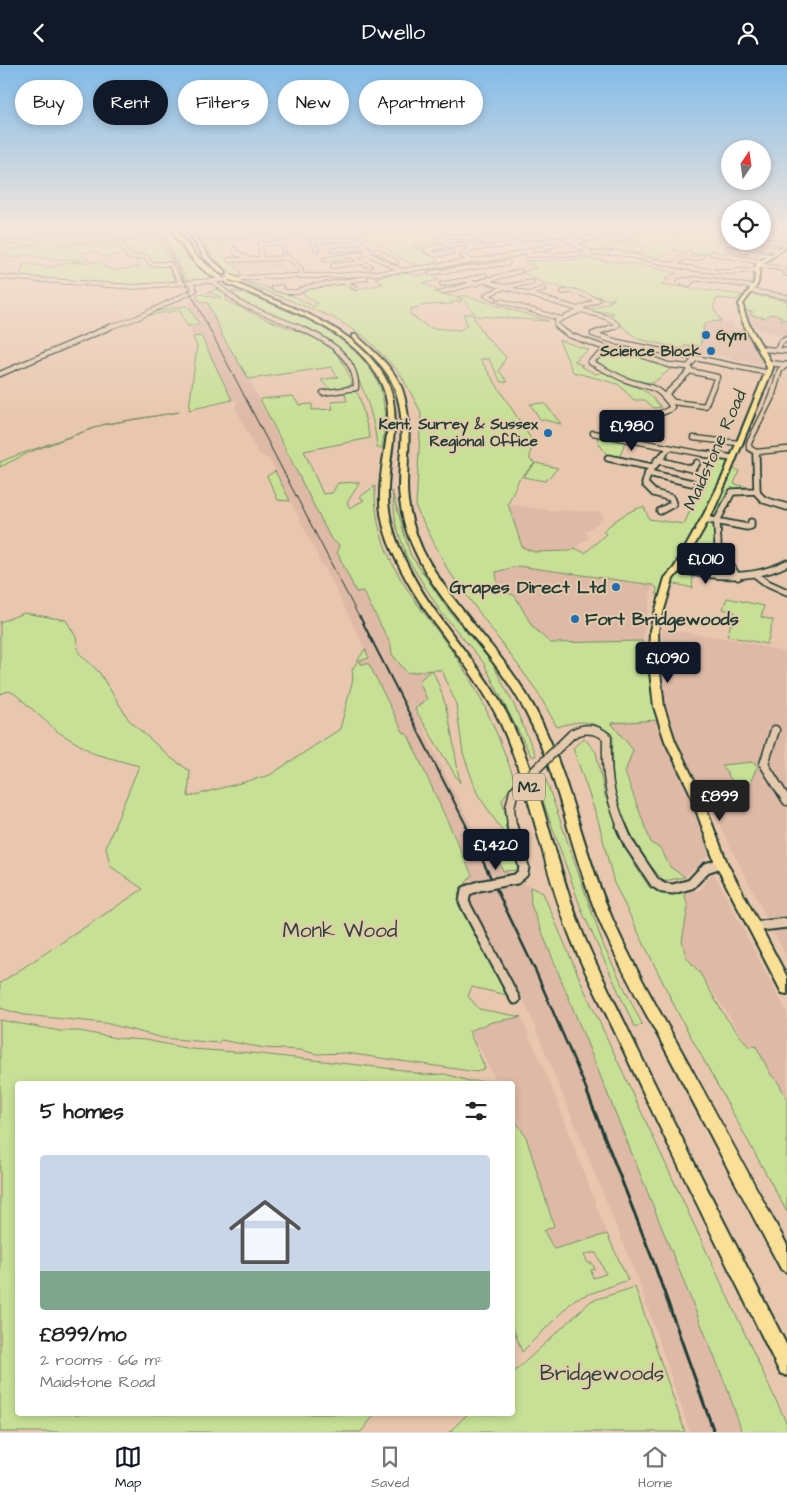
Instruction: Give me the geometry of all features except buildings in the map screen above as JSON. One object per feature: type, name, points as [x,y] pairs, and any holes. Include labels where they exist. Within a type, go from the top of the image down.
[{"type":"highway","name":"M2","points":[[255,292],[303,313],[333,330],[366,356],[384,382],[390,400],[393,420],[383,498],[386,518],[396,551],[411,581],[471,663],[505,722],[524,773],[560,893],[582,948],[649,1089],[787,1366]]},
{"type":"highway","name":"M2","points":[[260,292],[307,310],[344,329],[376,355],[396,381],[407,413],[407,435],[402,480],[403,503],[416,545],[435,578],[502,665],[531,711],[548,750],[587,870],[604,914],[650,1007],[787,1263]]},
{"type":"main road","name":"Maidstone Road","points":[[751,292],[742,303],[741,311],[763,349],[769,363],[769,373],[732,457],[726,476],[705,519],[677,569],[669,578],[654,630],[654,669],[659,707],[668,737],[694,789],[721,863],[787,989]]},
{"type":"street","points":[[0,374],[70,346],[98,331],[137,318],[191,292]]},
{"type":"street","points":[[228,292],[239,303],[272,319],[321,337],[340,352],[351,368],[356,388],[323,393]]},
{"type":"street","points":[[494,292],[486,295],[495,299]]},
{"type":"street","points":[[521,292],[608,318],[617,323],[616,326],[579,337]]},
{"type":"street","points":[[528,294],[535,292]]},
{"type":"street","points":[[576,292],[598,300],[555,322],[562,332],[608,349],[590,362],[627,381],[650,385],[664,395],[671,405],[670,410],[655,413],[648,418],[639,441]]},
{"type":"street","points":[[768,292],[786,295]]},
{"type":"street","points":[[500,301],[561,319]]},
{"type":"street","points":[[593,334],[617,342],[769,373]]},
{"type":"street","points":[[777,350],[781,342],[787,339]]},
{"type":"street","points":[[763,349],[787,351]]},
{"type":"street","points":[[644,357],[668,365],[690,369],[717,377],[705,406],[673,402],[666,394],[690,369],[696,358]]},
{"type":"street","points":[[769,363],[786,365]]},
{"type":"street","name":"Maidstone Road","points":[[738,577],[718,547],[717,521],[732,492],[740,490],[757,491],[756,452],[749,448],[748,443],[772,397],[780,370],[786,365]]},
{"type":"street","points":[[593,433],[669,448],[732,457]]},
{"type":"street","points":[[694,438],[738,443]]},
{"type":"street","points":[[660,511],[673,504],[671,499],[648,489],[645,484],[652,467],[669,448]]},
{"type":"street","points":[[756,452],[787,449]]},
{"type":"street","points":[[608,458],[652,467]]},
{"type":"street","points":[[657,460],[692,469],[697,463]]},
{"type":"street","points":[[648,473],[692,483]]},
{"type":"street","points":[[757,491],[764,500],[787,507]]},
{"type":"street","points":[[705,519],[747,527],[751,526],[751,522]]},
{"type":"street","points":[[677,569],[738,577],[756,575],[787,563]]},
{"type":"street","points":[[756,575],[765,582],[787,592]]},
{"type":"street","points":[[515,999],[464,902],[466,891],[479,886],[516,879],[522,873],[524,867],[508,809],[510,796],[578,730],[591,729],[603,733],[607,737],[606,775],[611,800],[629,844],[655,883],[663,888],[673,889],[690,884],[695,877],[710,865],[721,863]]},
{"type":"street","points":[[775,730],[764,764],[787,801]]},
{"type":"street","points":[[753,927],[787,923]]},
{"type":"shaded area","points":[[701,292],[699,295],[718,298],[713,307],[722,322],[732,322],[734,325],[731,327],[748,329],[759,349],[764,365],[638,339],[609,316],[615,313],[607,311]]},
{"type":"shaded area","points":[[196,297],[208,303],[223,337],[249,379],[285,452],[339,545],[391,645],[392,654],[432,670],[427,699],[415,709],[485,853],[530,887],[531,905],[727,1388],[742,1432],[690,1432],[638,1279],[526,1005],[468,899],[472,875],[457,840],[408,735],[403,732],[369,664],[361,664],[359,661],[369,657],[324,566],[319,563],[317,554],[270,460],[257,452],[235,406],[238,401],[232,400],[201,336],[193,337],[187,326],[199,324],[189,307],[192,298]]},
{"type":"shaded area","points":[[787,301],[787,337],[759,330],[748,319],[744,310],[744,305]]},
{"type":"shaded area","points":[[508,504],[548,510],[600,512],[604,518],[585,532],[589,538],[570,551],[534,552],[522,547]]},
{"type":"shaded area","points":[[518,566],[653,585],[642,641],[550,643],[532,626],[515,596],[498,589],[496,571]]},
{"type":"shaded area","points":[[662,629],[737,640],[787,653],[787,958],[670,728],[664,690]]},
{"type":"shaded area","points":[[658,720],[711,854],[685,877],[670,867],[661,849],[651,843],[610,723]]},
{"type":"shaded area","points":[[713,872],[787,1013],[787,1099],[778,1082],[771,1075],[756,1046],[750,1047],[700,973],[686,957],[682,941],[688,907],[683,890],[699,891]]},
{"type":"shaded area","points":[[521,1017],[553,1090],[607,1234],[555,1249],[544,1231],[554,1226],[526,1137],[515,1115],[515,1081],[496,1081],[470,1030],[492,1022]]},
{"type":"green space","points":[[208,292],[225,292],[227,301],[267,320],[317,339],[334,352],[341,361],[352,386],[330,390],[321,380],[338,377],[331,367],[249,379],[223,337],[208,303],[198,300],[197,294],[216,298],[222,297]]},
{"type":"green space","points":[[232,292],[273,303],[296,313],[340,339],[358,355],[372,372],[381,391],[384,405],[382,448],[377,448],[372,418],[361,385],[344,355],[334,344],[322,336],[263,313],[241,300]]},
{"type":"green space","points":[[268,292],[280,292],[296,297],[314,307],[317,303],[301,292],[435,292],[459,298],[462,301],[451,302],[452,304],[426,305],[411,309],[410,314],[429,328],[460,330],[467,325],[464,314],[472,314],[485,336],[506,357],[499,371],[508,382],[501,382],[489,359],[480,359],[531,439],[530,460],[535,463],[519,479],[508,504],[522,547],[534,552],[570,551],[575,548],[585,553],[606,534],[603,531],[628,513],[644,507],[649,519],[684,524],[702,484],[715,465],[709,460],[728,460],[729,467],[739,471],[734,484],[757,489],[736,490],[720,517],[708,514],[705,518],[716,521],[718,547],[709,547],[710,550],[700,563],[693,578],[693,588],[667,582],[664,595],[656,594],[657,588],[653,585],[518,566],[496,572],[498,589],[515,596],[532,626],[550,643],[642,641],[658,720],[611,723],[633,750],[625,772],[651,843],[661,849],[670,867],[685,877],[664,881],[644,856],[627,826],[618,806],[614,789],[613,737],[593,724],[581,722],[557,727],[537,691],[448,570],[416,508],[421,412],[400,373],[365,337],[332,317]]},
{"type":"green space","points":[[579,292],[718,292],[742,295],[737,300],[717,298],[713,307],[721,321],[707,322],[703,326],[704,337],[701,337],[699,346],[685,345],[683,349],[638,339],[609,316],[614,313],[587,311],[615,298],[610,300]]},
{"type":"green space","points":[[751,294],[787,301],[787,320],[780,319],[782,316],[770,314],[765,318],[750,315],[753,312],[744,310],[744,302]]},
{"type":"green space","points":[[462,295],[549,321],[476,316],[464,299],[457,297]]},
{"type":"green space","points":[[185,306],[189,307],[199,324],[187,326],[180,310],[144,316],[149,313]]},
{"type":"green space","points":[[201,336],[232,400],[189,410],[197,346],[193,337]]},
{"type":"green space","points":[[559,340],[589,350],[578,357],[578,360],[575,360],[575,362],[583,365],[580,366],[596,374],[607,371],[648,393],[661,407],[654,408],[645,400],[634,400],[618,384],[573,372]]},
{"type":"green space","points":[[614,348],[647,355],[660,364],[672,368],[653,383],[628,380],[592,362]]},
{"type":"green space","points":[[344,390],[355,391],[359,396],[370,438],[304,451],[323,494],[332,493],[338,483],[360,482],[347,503],[350,508],[364,500],[360,497],[375,486],[377,515],[383,540],[393,564],[419,607],[473,684],[487,711],[515,781],[502,800],[513,847],[477,793],[463,753],[456,704],[442,670],[432,670],[447,711],[460,783],[415,709],[427,699],[419,681],[431,670],[407,673],[392,654],[391,645],[363,591],[356,592],[337,552],[339,545],[331,539],[260,399],[293,396],[299,405],[312,404],[312,410],[333,409],[331,402],[347,401]]},
{"type":"green space","points":[[543,403],[561,424],[540,419],[530,404]]},
{"type":"green space","points":[[179,412],[102,425],[105,424]]},
{"type":"green space","points":[[99,426],[30,452],[0,467],[0,462],[12,457]]},
{"type":"green space","points":[[597,435],[626,439],[619,459],[609,458],[598,442]]},
{"type":"green space","points":[[536,463],[558,468],[545,481],[523,477]]},
{"type":"green space","points":[[275,471],[290,501],[278,500],[267,476]]},
{"type":"green space","points":[[392,491],[410,554],[449,611],[492,663],[514,705],[536,756],[531,756],[483,662],[441,612],[407,558],[396,525]]},
{"type":"green space","points":[[727,598],[764,606],[761,617],[773,620],[767,644],[727,636],[735,612],[723,609]]},
{"type":"green space","name":"Monk Wood","points":[[24,613],[66,620],[76,637],[79,653],[99,672],[129,720],[171,758],[190,771],[188,797],[270,775],[340,729],[353,679],[352,670],[365,649],[369,658],[359,661],[361,664],[369,664],[403,732],[408,735],[472,875],[458,894],[507,995],[472,987],[468,996],[479,1009],[521,1017],[492,1022],[469,1031],[485,1068],[477,1072],[346,1053],[317,1054],[300,1050],[264,1048],[221,1040],[218,1043],[163,1038],[105,1023],[24,1015],[0,1008],[0,983],[143,889],[110,866],[106,847],[139,766],[95,754],[58,732],[15,694],[9,691],[0,694],[0,622]]},
{"type":"green space","points":[[584,738],[596,752],[605,796],[634,864],[650,888],[683,890],[688,907],[682,941],[686,957],[700,973],[724,1015],[749,1047],[756,1046],[771,1075],[778,1082],[787,1099],[787,1212],[679,1015],[614,883],[598,820],[573,748]]},
{"type":"green space","points":[[754,762],[758,767],[743,799],[722,765]]},
{"type":"green space","points":[[544,774],[604,947],[642,1024],[635,1028],[582,911],[536,781]]},
{"type":"green space","points":[[486,830],[518,864],[517,870],[503,871]]},
{"type":"green space","points":[[530,887],[543,893],[584,989],[787,1424],[787,1432],[742,1432],[727,1388],[531,905]]},
{"type":"green space","points":[[0,1020],[60,1031],[79,1031],[116,1038],[145,1040],[191,1049],[251,1053],[403,1070],[424,1075],[445,1074],[469,1081],[15,1081],[15,1416],[373,1416],[361,1432],[0,1432]]},
{"type":"green space","points":[[515,1120],[526,1137],[554,1226],[544,1231],[554,1249],[607,1234],[628,1280],[575,1299],[522,1352],[515,1333]],"holes":[[[596,1253],[606,1274],[593,1278],[591,1270],[595,1269],[592,1263],[588,1263],[584,1255]]]},
{"type":"green space","name":"Bridgewoods","points":[[635,1287],[685,1432],[449,1432],[466,1416],[515,1416],[515,1371],[591,1301]]},
{"type":"railway","points":[[190,292],[360,619]]},
{"type":"railway","points":[[360,617],[467,827]]},
{"type":"railway","points":[[466,826],[536,972],[588,1093]]},
{"type":"railway","points":[[587,1092],[652,1258],[714,1432]]},
{"type":"place","name":"Gym","points":[[706,335]]},
{"type":"place","name":"Science Block","points":[[711,351]]},
{"type":"place","name":"Kent, Surrey & Sussex Regional Office","points":[[548,433]]},
{"type":"place","name":"Grapes Direct Ltd","points":[[616,587]]},
{"type":"place","name":"Fort Bridgewoods","points":[[575,619]]}]
